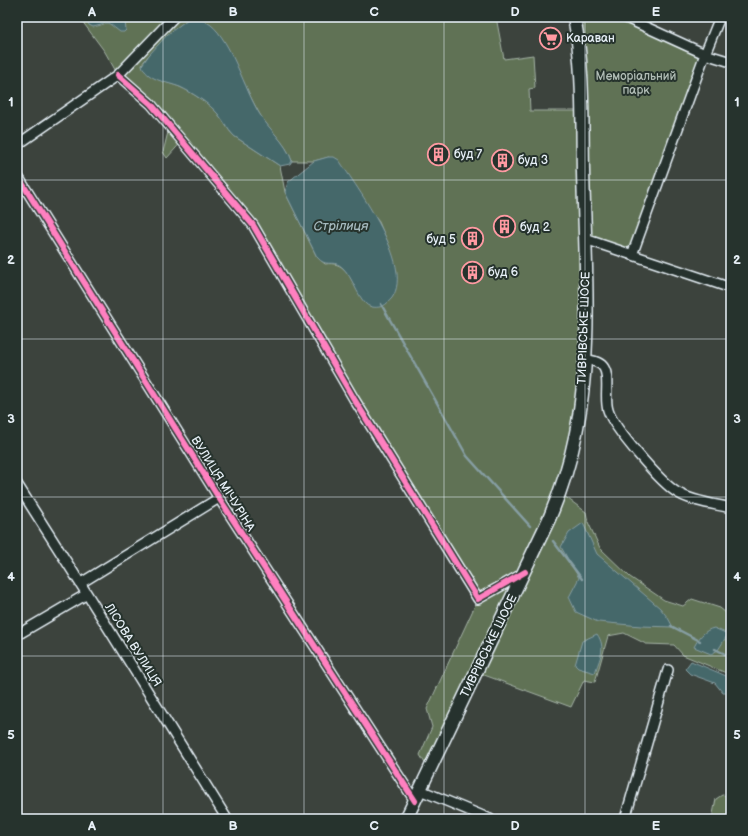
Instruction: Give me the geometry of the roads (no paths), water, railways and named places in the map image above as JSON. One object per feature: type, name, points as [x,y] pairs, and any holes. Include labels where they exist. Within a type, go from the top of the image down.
[{"type":"main road","name":"ТИВРІВСЬКЕ ШОСЕ","points":[[406,819],[550,520],[560,494],[576,432],[585,359],[585,239],[580,68],[574,17]]},
{"type":"street","points":[[17,145],[118,75],[174,17]]},
{"type":"street","points":[[624,17],[705,54],[731,62]]},
{"type":"street","points":[[632,255],[705,54],[720,17]]},
{"type":"street","points":[[118,75],[151,104],[253,225],[354,399],[478,599],[525,572]]},
{"type":"street","name":"ВУЛИЦЯ МІЧУРІНА","points":[[17,175],[219,498],[417,796]]},
{"type":"street","points":[[585,239],[731,288]]},
{"type":"street","points":[[585,359],[595,361],[601,364],[604,368],[606,373],[606,402],[610,416],[629,443],[666,484],[684,496],[731,508]]},
{"type":"street","name":"ЛІСОВА ВУЛИЦЯ","points":[[17,484],[88,594],[228,819]]},
{"type":"street","points":[[81,583],[219,498]]},
{"type":"street","points":[[17,635],[88,594]]},
{"type":"street","points":[[625,819],[668,670]]},
{"type":"street","points":[[417,796],[490,819]]},
{"type":"water","points":[[86,17],[120,17],[125,22],[126,30],[124,32],[120,32],[107,23],[93,27],[89,25]]},
{"type":"water","points":[[197,18],[211,25],[225,42],[259,113],[286,148],[292,161],[290,164],[280,166],[234,136],[218,114],[210,106],[180,87],[152,77],[144,70],[142,65],[168,34],[188,19]]},
{"type":"water","name":"Стрілиця","points":[[334,157],[339,160],[370,207],[390,247],[396,266],[397,284],[392,298],[383,306],[374,307],[368,305],[360,296],[343,268],[336,264],[321,261],[317,257],[285,192],[288,182],[314,161]]},
{"type":"water","points":[[583,523],[597,554],[660,608],[673,627],[598,622],[576,612],[569,597],[579,578],[561,547],[569,533]]},
{"type":"water","points":[[714,628],[728,634],[718,650],[711,654],[694,647],[704,633]]},
{"type":"water","points":[[597,634],[600,639],[602,649],[595,673],[578,668],[575,665],[582,641]]},
{"type":"water","points":[[691,661],[731,678],[731,685],[726,693],[723,693],[715,683],[690,674],[685,669]]},
{"type":"waterway","points":[[381,304],[467,456],[530,526]]},
{"type":"waterway","points":[[553,541],[582,579]]},
{"type":"waterway","points":[[671,626],[700,641]]},
{"type":"waterway","points":[[715,649],[731,657]]},
{"type":"place","name":"Караван","points":[[550,38]]},
{"type":"place","name":"буд 7","points":[[438,154]]},
{"type":"place","name":"буд 3","points":[[502,160]]},
{"type":"place","name":"буд 2","points":[[505,227]]},
{"type":"place","name":"буд 5","points":[[472,239]]},
{"type":"place","name":"буд 6","points":[[473,272]]},
{"type":"park label","name":"Меморіальний парк","points":[[636,83]]}]
